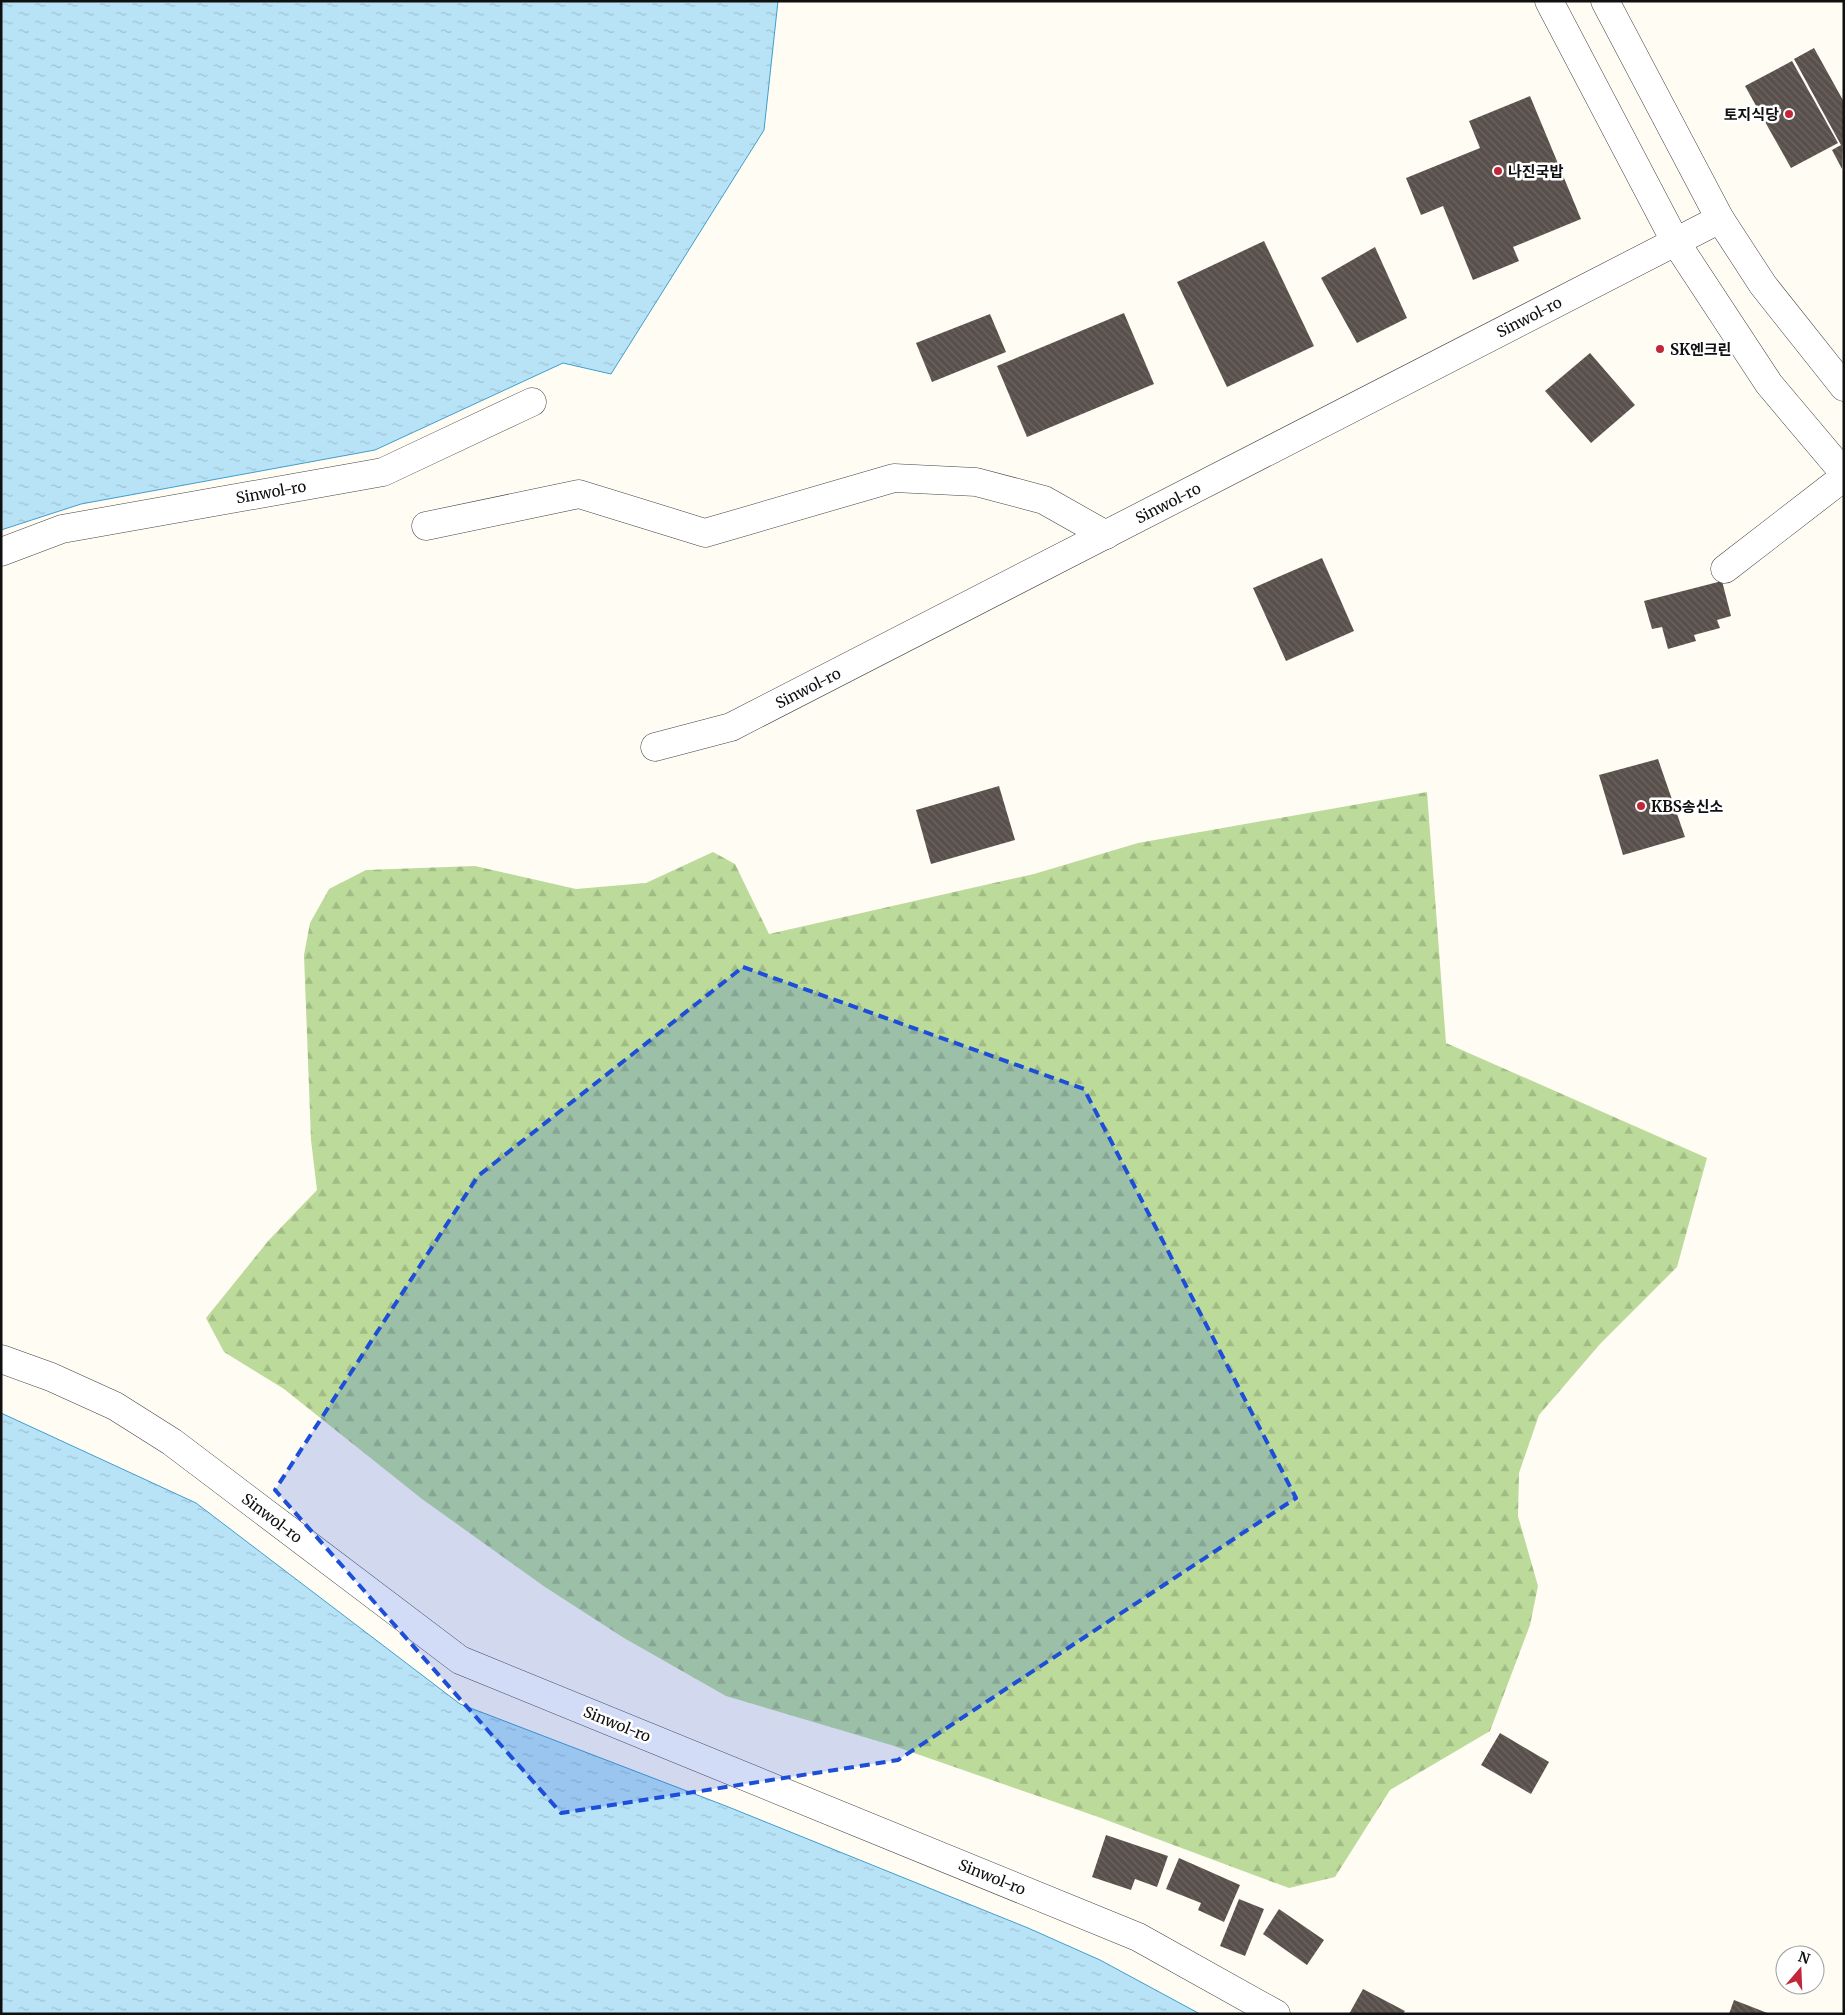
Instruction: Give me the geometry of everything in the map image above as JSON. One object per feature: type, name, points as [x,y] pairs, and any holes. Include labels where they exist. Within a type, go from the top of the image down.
[{"type":"street","points":[[1549,1],[1675,241],[1769,384],[1844,475],[1725,569]]},
{"type":"street","points":[[1605,1],[1720,219],[1762,284],[1844,387]]},
{"type":"street","name":"Sinwol-ro","points":[[655,747],[731,727],[1720,219]]},
{"type":"street","name":"Sinwol-ro","points":[[1,552],[62,529],[383,472],[532,402]]},
{"type":"street","points":[[426,526],[579,494],[705,533],[894,478],[976,482],[1044,500],[1106,535]]},
{"type":"street","name":"Sinwol-ro","points":[[1,1359],[51,1376],[115,1406],[172,1442],[460,1660],[1138,1937],[1276,2014]]},
{"type":"highlighted area","points":[[743,967],[1084,1089],[1296,1498],[898,1760],[561,1813],[275,1490],[478,1176]]},
{"type":"green space","points":[[1427,792],[1446,1043],[1707,1158],[1677,1267],[1600,1344],[1539,1415],[1519,1473],[1518,1516],[1538,1586],[1530,1625],[1490,1731],[1390,1790],[1335,1877],[1289,1888],[1101,1818],[891,1745],[726,1696],[624,1638],[545,1587],[422,1499],[284,1389],[224,1352],[206,1318],[269,1240],[317,1190],[311,1140],[304,955],[310,923],[329,889],[366,870],[475,866],[576,889],[646,883],[713,852],[735,864],[769,934],[1034,874],[1138,843]]},
{"type":"water","points":[[1,1],[778,1],[764,130],[611,374],[563,363],[375,450],[81,504],[1,530]]},
{"type":"water","points":[[1,1413],[196,1503],[460,1704],[726,1806],[1028,1928],[1100,1960],[1200,2014],[1,2014]]},
{"type":"building","points":[[1814,48],[1844,102],[1842,169],[1832,150],[1841,145],[1794,59]]},
{"type":"building","points":[[1792,61],[1838,143],[1791,168],[1745,86]]},
{"type":"building","points":[[1530,96],[1581,219],[1513,247],[1519,261],[1473,280],[1443,206],[1421,215],[1406,178],[1480,148],[1469,121]]},
{"type":"building","points":[[1264,241],[1314,346],[1227,387],[1177,282]]},
{"type":"building","points":[[1375,247],[1407,318],[1357,343],[1321,278]]},
{"type":"building","points":[[1124,313],[1154,384],[1027,437],[997,366]]},
{"type":"building","points":[[990,314],[1006,352],[932,382],[916,343]]},
{"type":"building","points":[[1590,353],[1635,405],[1591,443],[1545,391]]},
{"type":"building","points":[[1322,558],[1354,631],[1286,661],[1253,588]]},
{"type":"building","points":[[1722,581],[1731,616],[1717,620],[1720,628],[1694,635],[1696,641],[1668,649],[1662,627],[1652,629],[1644,601]]},
{"type":"building","name":"KBS송신소","points":[[1658,759],[1685,837],[1623,855],[1599,775]]},
{"type":"building","points":[[999,786],[1015,840],[931,864],[916,810]]},
{"type":"building","points":[[1500,1733],[1549,1762],[1531,1794],[1481,1765]]},
{"type":"building","points":[[1106,1835],[1168,1856],[1157,1887],[1135,1879],[1131,1890],[1092,1877]]},
{"type":"building","points":[[1179,1858],[1240,1885],[1224,1922],[1198,1910],[1201,1903],[1166,1889]]},
{"type":"building","points":[[1239,1899],[1264,1909],[1245,1956],[1220,1946]]},
{"type":"building","points":[[1279,1909],[1324,1940],[1307,1965],[1263,1934]]},
{"type":"building","points":[[1363,1989],[1405,2011],[1403,2014],[1349,2014]]},
{"type":"building","points":[[1734,2000],[1770,2014],[1729,2014]]},
{"type":"place","name":"토지식당","points":[[1789,114]]},
{"type":"place","name":"나진국밥","points":[[1498,171]]},
{"type":"place","name":"SK엔크린","points":[[1660,349]]},
{"type":"place","name":"KBS송신소","points":[[1641,806]]}]
